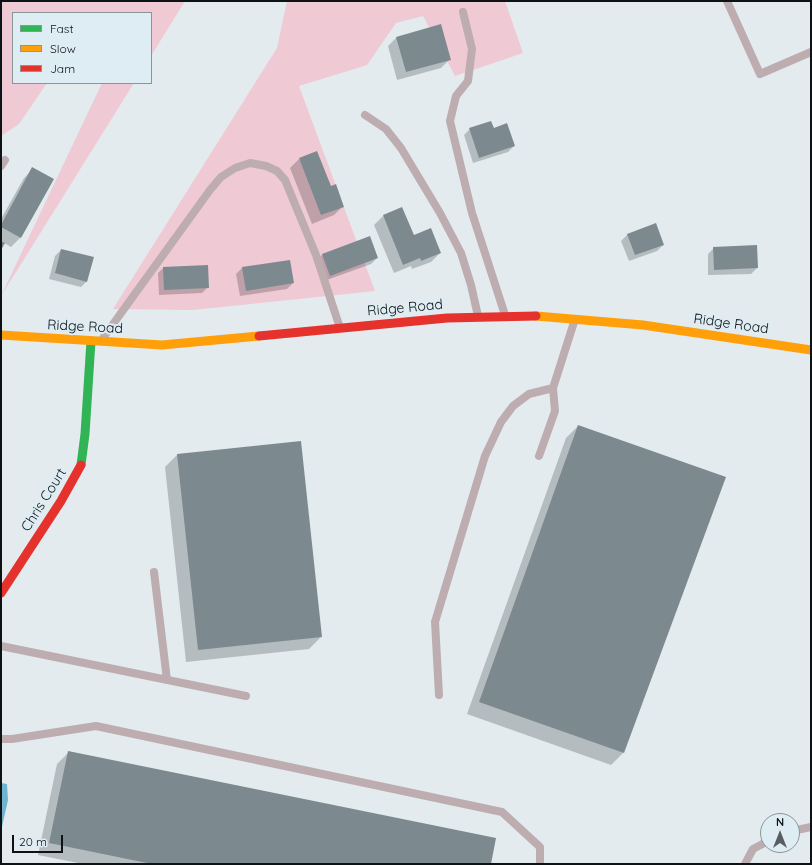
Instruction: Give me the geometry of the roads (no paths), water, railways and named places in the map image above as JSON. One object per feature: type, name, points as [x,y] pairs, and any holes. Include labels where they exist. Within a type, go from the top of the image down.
[{"type":"street","name":"Ridge Road","points":[[1,335],[91,342],[162,345],[340,328],[505,316],[575,318],[643,325],[811,350]]},
{"type":"street","name":"Chris Court","points":[[1,593],[80,469],[85,434],[91,342]]},
{"type":"lane","points":[[727,1],[760,74],[811,52]]},
{"type":"lane","points":[[463,12],[472,49],[468,81],[456,96],[450,121],[472,213],[505,316]]},
{"type":"lane","points":[[365,116],[386,128],[401,148],[440,213],[460,253],[471,285],[478,317]]},
{"type":"lane","points":[[101,342],[221,176],[235,168],[250,164],[266,166],[277,171],[285,180],[316,255],[340,328]]},
{"type":"lane","points":[[539,456],[555,411],[553,388],[575,318]]},
{"type":"lane","points":[[439,695],[435,622],[485,456],[501,422],[513,406],[529,394],[553,388]]},
{"type":"lane","points":[[154,572],[167,680]]},
{"type":"lane","points":[[1,646],[246,696]]},
{"type":"lane","points":[[1,739],[12,740],[96,726],[502,812],[540,847],[540,864]]},
{"type":"lane","points":[[800,829],[811,827]]},
{"type":"lane","points":[[745,864],[753,849],[760,845]]},
{"type":"water","points":[[1,783],[7,784],[8,800],[1,831]]}]
